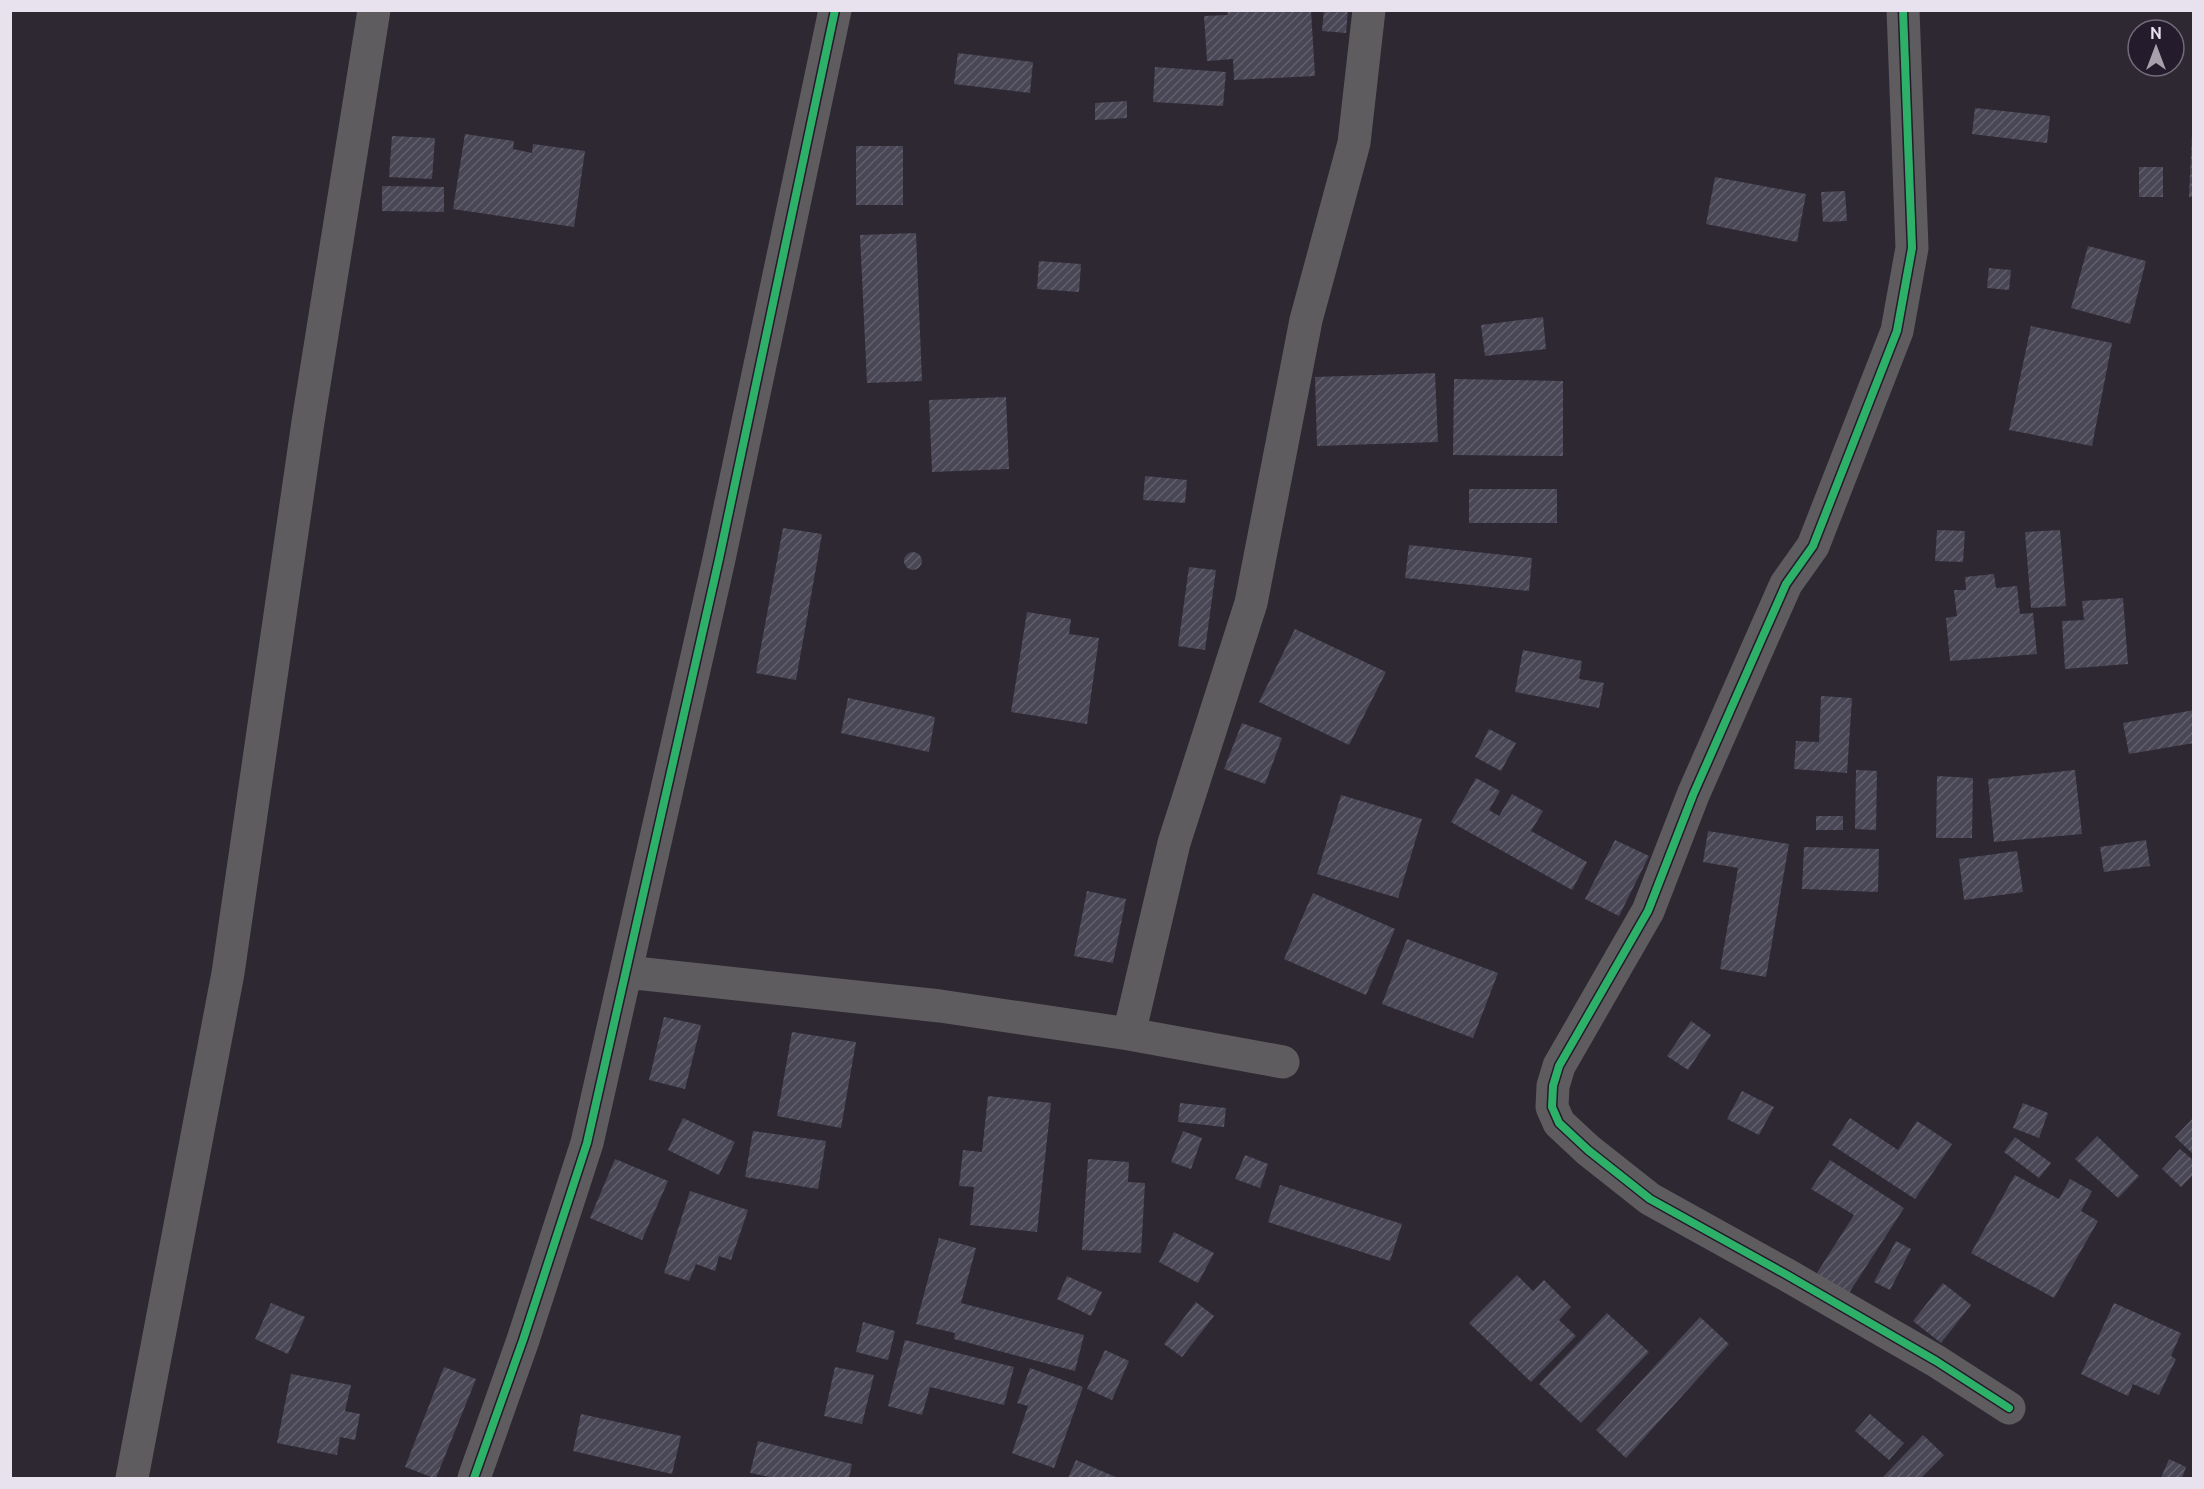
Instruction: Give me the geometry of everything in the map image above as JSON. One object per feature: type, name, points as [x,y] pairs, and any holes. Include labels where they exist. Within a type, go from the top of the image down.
[{"type":"street","points":[[132,1479],[228,974],[304,446],[374,10]]},
{"type":"street","points":[[474,1479],[523,1340],[587,1143],[719,559],[835,10]]},
{"type":"street","points":[[1129,1034],[1174,843],[1251,603],[1306,320],[1353,142],[1369,10]]},
{"type":"street","points":[[1903,10],[1912,248],[1897,331],[1813,546],[1786,584],[1693,795],[1648,911],[1558,1066],[1553,1086],[1552,1107],[1559,1123],[1588,1150],[1650,1199],[1936,1361],[2009,1408]]},
{"type":"street","points":[[626,972],[940,1006],[1129,1034],[1283,1062]]},
{"type":"building","points":[[1227,10],[1311,10],[1315,76],[1234,80],[1233,59],[1207,61],[1204,16],[1228,15]]},
{"type":"building","points":[[1324,10],[1348,10],[1346,33],[1322,31]]},
{"type":"building","points":[[958,53],[1033,62],[1030,93],[954,84]]},
{"type":"building","points":[[1155,67],[1226,72],[1223,106],[1153,102]]},
{"type":"building","points":[[1127,101],[1127,118],[1095,120],[1095,103]]},
{"type":"building","points":[[1975,108],[2050,116],[2047,143],[1972,134]]},
{"type":"building","points":[[2192,133],[2194,133],[2194,197],[2189,197]]},
{"type":"building","points":[[465,134],[514,141],[513,149],[532,153],[533,144],[585,151],[574,227],[453,209]]},
{"type":"building","points":[[392,136],[435,138],[432,179],[389,177]]},
{"type":"building","points":[[856,146],[903,146],[903,205],[856,205]]},
{"type":"building","points":[[2139,167],[2163,167],[2163,197],[2139,197]]},
{"type":"building","points":[[1715,177],[1806,194],[1797,242],[1706,224]]},
{"type":"building","points":[[382,186],[444,187],[444,212],[382,211]]},
{"type":"building","points":[[1845,191],[1847,221],[1823,222],[1821,192]]},
{"type":"building","points":[[916,233],[922,381],[867,383],[860,235]]},
{"type":"building","points":[[2088,246],[2146,261],[2130,324],[2071,308]]},
{"type":"building","points":[[1039,261],[1081,264],[1079,292],[1037,289]]},
{"type":"building","points":[[1989,268],[2011,270],[2009,290],[1987,288]]},
{"type":"building","points":[[1543,317],[1546,349],[1485,356],[1481,325]]},
{"type":"building","points":[[2031,326],[2112,343],[2092,446],[2009,430]]},
{"type":"building","points":[[1435,373],[1438,442],[1317,446],[1315,377]]},
{"type":"building","points":[[1454,379],[1563,381],[1563,456],[1453,455]]},
{"type":"building","points":[[1006,397],[1009,469],[932,472],[929,400]]},
{"type":"building","points":[[1145,476],[1187,480],[1185,503],[1143,500]]},
{"type":"building","points":[[1469,489],[1557,489],[1557,523],[1469,523]]},
{"type":"building","points":[[783,528],[822,534],[796,680],[756,673]]},
{"type":"building","points":[[1937,530],[1965,531],[1963,562],[1935,561]]},
{"type":"building","points":[[2060,530],[2066,606],[2031,608],[2025,532]]},
{"type":"building","points":[[1409,545],[1532,558],[1529,591],[1405,578]]},
{"type":"building","points":[[909,552],[917,552],[922,557],[920,568],[909,570],[904,565],[904,557]]},
{"type":"building","points":[[1189,567],[1216,570],[1205,650],[1178,646]]},
{"type":"building","points":[[1994,574],[1996,588],[2017,586],[2020,614],[2033,613],[2037,654],[1950,661],[1946,618],[1957,616],[1954,590],[1966,590],[1965,577]]},
{"type":"building","points":[[2123,598],[2128,664],[2065,669],[2062,621],[2084,620],[2082,601]]},
{"type":"building","points":[[1027,612],[1071,619],[1069,634],[1099,638],[1087,724],[1011,712]]},
{"type":"building","points":[[1295,629],[1386,672],[1349,745],[1259,702]]},
{"type":"building","points":[[1523,650],[1582,661],[1579,679],[1604,683],[1599,708],[1515,692]]},
{"type":"building","points":[[1821,696],[1852,698],[1847,773],[1794,769],[1796,741],[1819,742]]},
{"type":"building","points":[[848,698],[935,717],[929,752],[841,733]]},
{"type":"building","points":[[2194,710],[2194,743],[2129,754],[2123,723]]},
{"type":"building","points":[[1242,723],[1282,738],[1265,784],[1224,769]]},
{"type":"building","points":[[1489,729],[1516,743],[1501,771],[1475,757]]},
{"type":"building","points":[[1856,770],[1877,771],[1876,830],[1855,829]]},
{"type":"building","points":[[2075,770],[2082,834],[1994,842],[1988,779]]},
{"type":"building","points":[[1937,776],[1973,778],[1972,838],[1936,838]]},
{"type":"building","points":[[1476,778],[1500,791],[1489,810],[1499,816],[1512,794],[1543,811],[1531,831],[1587,862],[1572,890],[1451,822]]},
{"type":"building","points":[[1341,795],[1422,819],[1398,898],[1317,874]]},
{"type":"building","points":[[1816,816],[1843,816],[1843,830],[1816,830]]},
{"type":"building","points":[[1708,831],[1789,844],[1766,977],[1720,969],[1738,868],[1703,862]]},
{"type":"building","points":[[1615,840],[1649,856],[1619,916],[1585,899]]},
{"type":"building","points":[[2146,840],[2150,866],[2104,872],[2100,847]]},
{"type":"building","points":[[1804,847],[1879,849],[1878,892],[1802,889]]},
{"type":"building","points":[[2017,851],[2023,892],[1964,900],[1959,859]]},
{"type":"building","points":[[1087,891],[1126,899],[1113,963],[1074,956]]},
{"type":"building","points":[[1313,893],[1395,929],[1366,995],[1284,959]]},
{"type":"building","points":[[1407,939],[1498,973],[1473,1038],[1382,1004]]},
{"type":"building","points":[[664,1017],[701,1025],[685,1089],[649,1080]]},
{"type":"building","points":[[1691,1021],[1711,1035],[1688,1070],[1667,1056]]},
{"type":"building","points":[[792,1032],[856,1042],[841,1128],[777,1116]]},
{"type":"building","points":[[1742,1091],[1774,1107],[1759,1135],[1727,1119]]},
{"type":"building","points":[[988,1096],[1051,1103],[1037,1232],[970,1225],[974,1187],[959,1186],[963,1150],[982,1152]]},
{"type":"building","points":[[1180,1103],[1226,1108],[1224,1127],[1178,1122]]},
{"type":"building","points":[[2023,1103],[2048,1113],[2039,1138],[2013,1128]]},
{"type":"building","points":[[2194,1117],[2194,1155],[2175,1137]]},
{"type":"building","points":[[683,1118],[735,1142],[719,1175],[668,1150]]},
{"type":"building","points":[[1850,1118],[1898,1150],[1917,1121],[1952,1144],[1915,1199],[1832,1145]]},
{"type":"building","points":[[753,1131],[826,1141],[818,1189],[745,1177]]},
{"type":"building","points":[[1183,1131],[1202,1138],[1191,1169],[1171,1162]]},
{"type":"building","points":[[2097,1136],[2139,1176],[2118,1198],[2075,1159]]},
{"type":"building","points":[[2015,1137],[2051,1163],[2039,1178],[2004,1152]]},
{"type":"building","points":[[2180,1149],[2194,1161],[2194,1174],[2181,1187],[2162,1169]]},
{"type":"building","points":[[1245,1155],[1268,1164],[1260,1188],[1235,1179]]},
{"type":"building","points":[[615,1159],[668,1181],[642,1240],[590,1218]]},
{"type":"building","points":[[1088,1159],[1129,1162],[1128,1182],[1145,1183],[1141,1253],[1082,1250]]},
{"type":"building","points":[[1830,1160],[1904,1208],[1847,1296],[1815,1276],[1854,1215],[1811,1189]]},
{"type":"building","points":[[2015,1175],[2059,1199],[2070,1179],[2092,1191],[2081,1211],[2098,1221],[2054,1298],[1971,1253]]},
{"type":"building","points":[[1280,1185],[1402,1224],[1390,1261],[1268,1222]]},
{"type":"building","points":[[690,1191],[748,1210],[731,1260],[719,1256],[715,1271],[696,1264],[689,1281],[664,1273]]},
{"type":"building","points":[[1174,1232],[1214,1253],[1198,1283],[1159,1262]]},
{"type":"building","points":[[939,1238],[976,1248],[961,1303],[1084,1335],[1075,1371],[954,1339],[955,1333],[916,1324]]},
{"type":"building","points":[[1896,1241],[1911,1249],[1890,1290],[1874,1282]]},
{"type":"building","points":[[1517,1275],[1533,1291],[1544,1280],[1571,1307],[1559,1320],[1576,1336],[1531,1382],[1469,1323]]},
{"type":"building","points":[[1067,1276],[1102,1292],[1091,1316],[1057,1299]]},
{"type":"building","points":[[1943,1283],[1971,1305],[1941,1343],[1913,1321]]},
{"type":"building","points":[[1196,1302],[1214,1316],[1182,1357],[1164,1344]]},
{"type":"building","points":[[271,1303],[305,1317],[288,1354],[255,1339]]},
{"type":"building","points":[[2114,1303],[2181,1333],[2171,1356],[2176,1359],[2159,1395],[2133,1384],[2128,1396],[2081,1374]]},
{"type":"building","points":[[1607,1313],[1649,1352],[1581,1423],[1539,1384]]},
{"type":"building","points":[[1700,1317],[1729,1344],[1626,1458],[1596,1430]]},
{"type":"building","points":[[863,1322],[895,1331],[888,1360],[856,1352]]},
{"type":"building","points":[[905,1340],[1014,1367],[1004,1405],[930,1387],[922,1415],[888,1406]]},
{"type":"building","points":[[1105,1350],[1129,1361],[1112,1400],[1087,1389]]},
{"type":"building","points":[[444,1367],[476,1379],[436,1478],[434,1478],[405,1467]]},
{"type":"building","points":[[835,1367],[874,1375],[862,1424],[824,1416]]},
{"type":"building","points":[[1030,1368],[1083,1387],[1054,1468],[1012,1453],[1028,1406],[1017,1403]]},
{"type":"building","points":[[291,1374],[351,1385],[345,1411],[360,1414],[355,1440],[340,1437],[337,1455],[277,1443]]},
{"type":"building","points":[[581,1414],[681,1436],[672,1474],[573,1451]]},
{"type":"building","points":[[1870,1414],[1904,1443],[1889,1460],[1855,1431]]},
{"type":"building","points":[[1923,1435],[1944,1455],[1921,1478],[1882,1478]]},
{"type":"building","points":[[758,1441],[852,1464],[849,1478],[775,1478],[750,1473]]},
{"type":"building","points":[[2169,1459],[2186,1467],[2182,1478],[2161,1478]]},
{"type":"building","points":[[1076,1460],[1118,1478],[1068,1478]]},
{"type":"cycle path","points":[[474,1478],[523,1340],[587,1143],[719,559],[835,10]]},
{"type":"cycle path","points":[[1903,10],[1912,248],[1897,331],[1813,546],[1786,584],[1693,795],[1648,911],[1559,1066],[1553,1086],[1552,1107],[1559,1123],[1588,1150],[1650,1199],[1936,1361],[2009,1408]]}]
